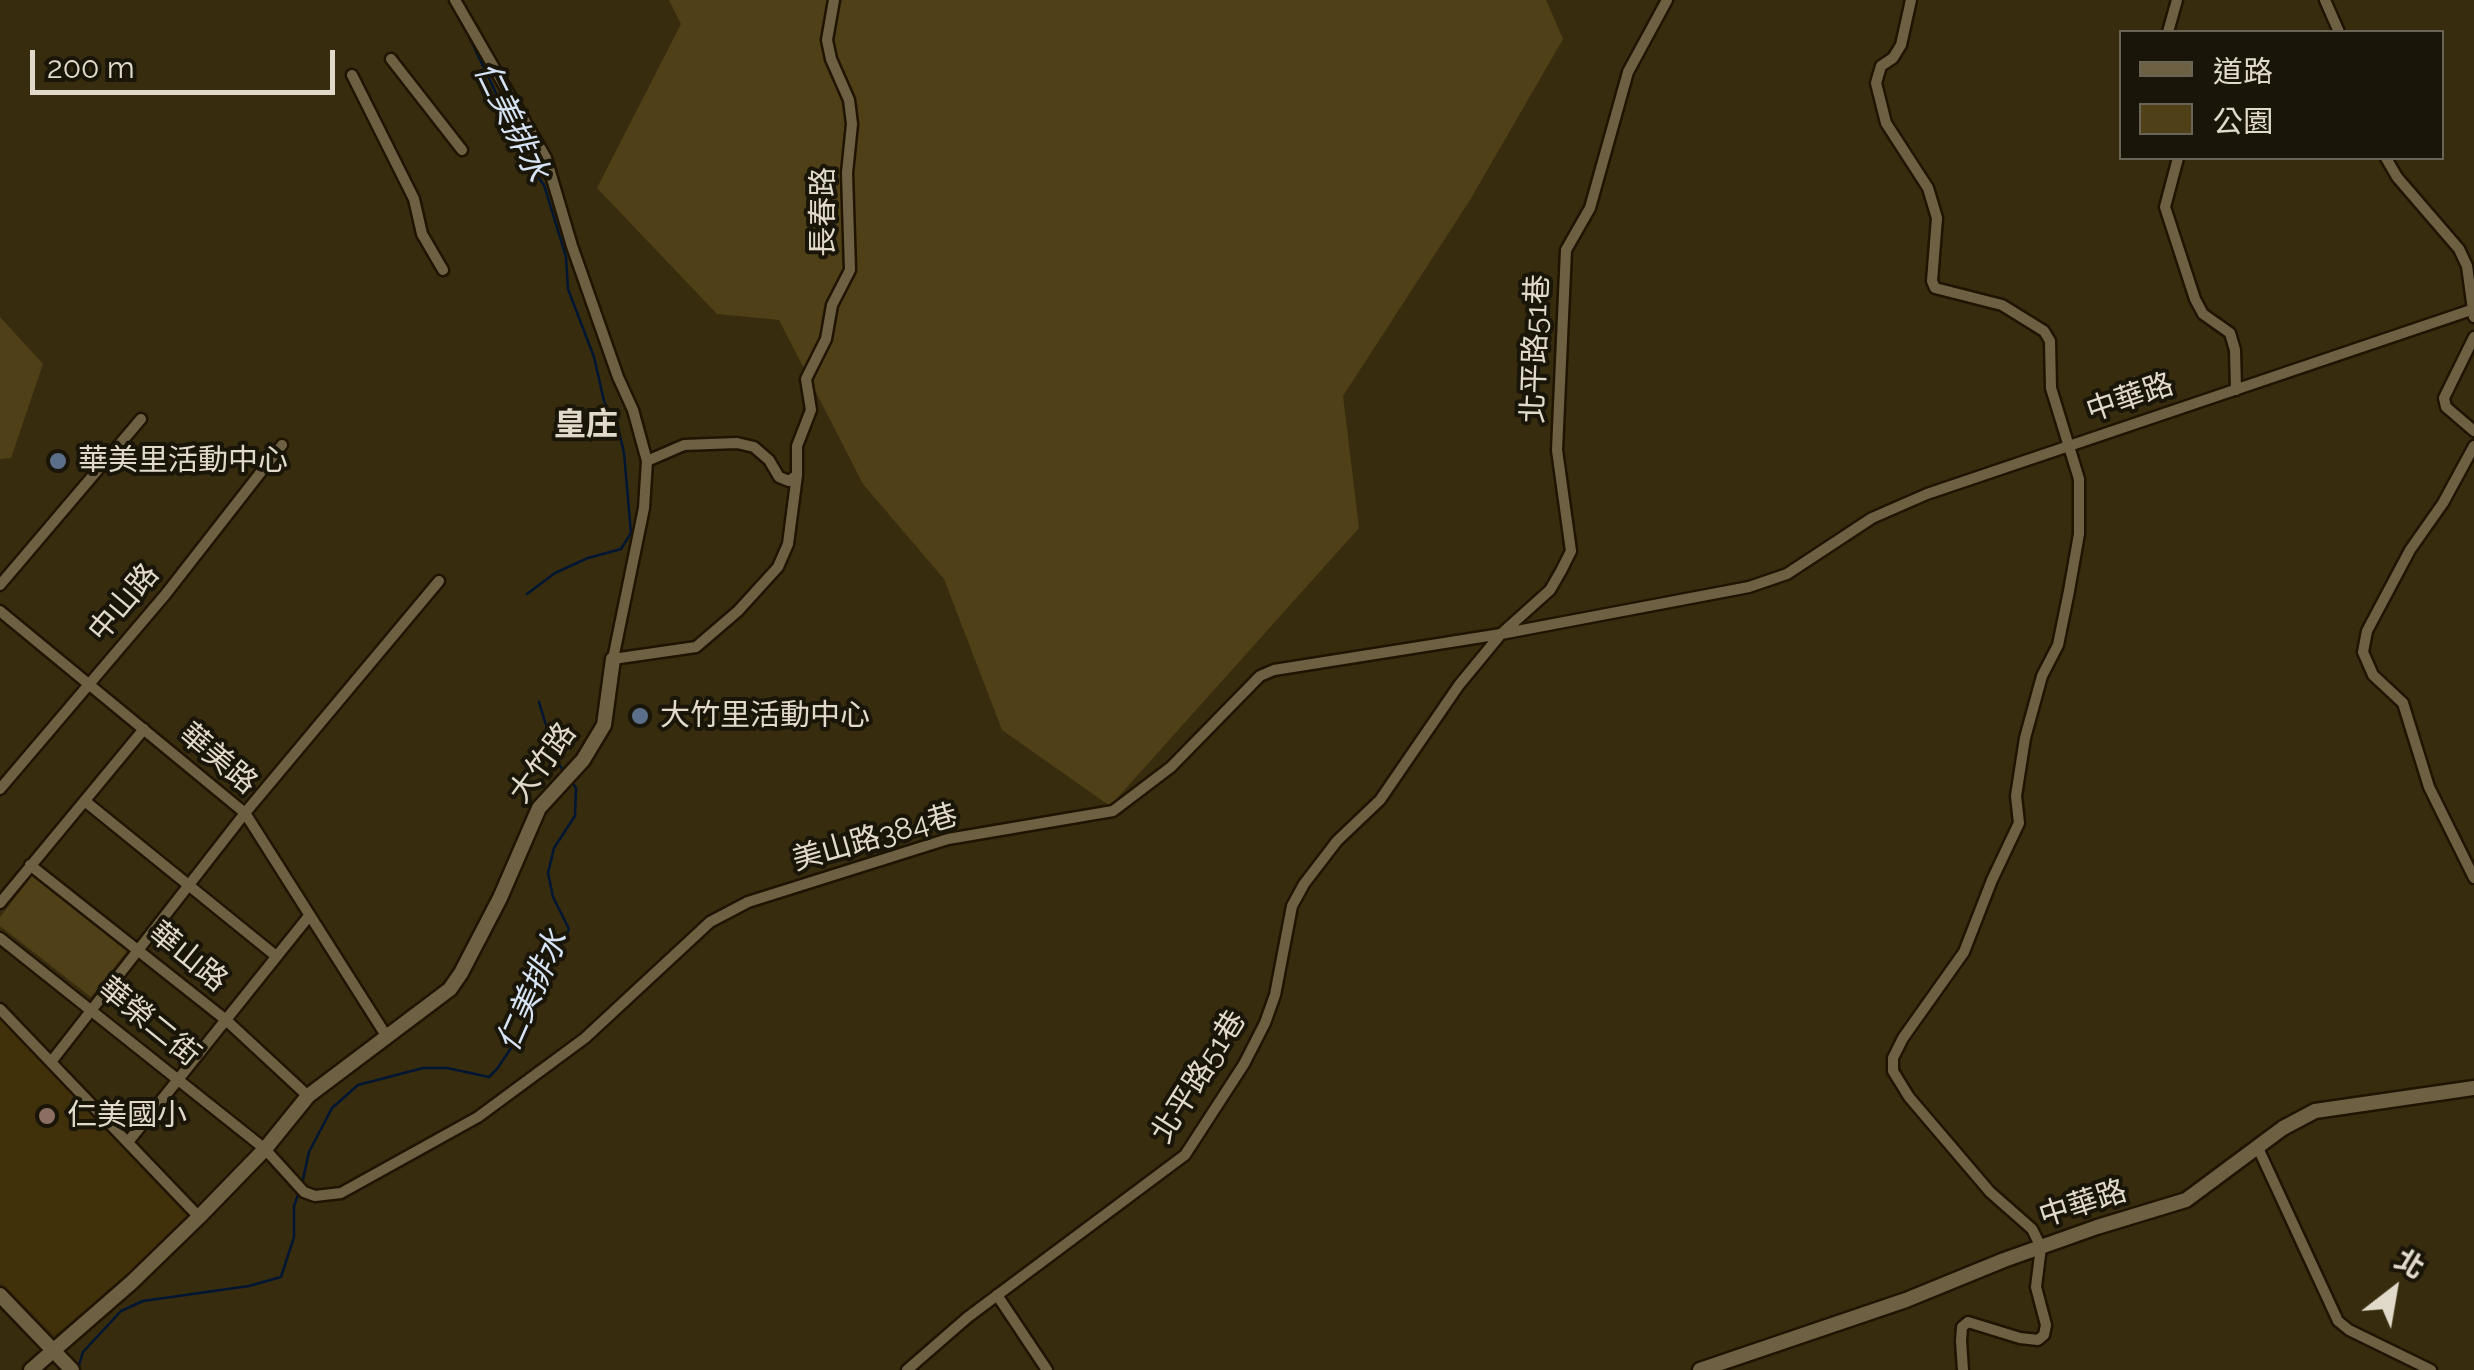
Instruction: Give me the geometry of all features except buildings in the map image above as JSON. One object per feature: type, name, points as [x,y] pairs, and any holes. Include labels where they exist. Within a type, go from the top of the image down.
[{"type":"street","name":"大竹路","points":[[30,1370],[199,1218],[308,1096],[450,989],[500,898],[539,808],[573,770],[604,725],[613,659],[644,508],[647,462],[633,410],[572,246],[546,158],[455,0]]},
{"type":"street","name":"長春路","points":[[613,659],[696,647],[738,612],[778,567],[788,544],[797,446],[810,410],[806,379],[826,339],[832,304],[850,270],[847,174],[852,124],[849,100],[826,40],[834,0]]},
{"type":"street","name":"北平路51巷","points":[[906,1370],[997,1294],[1185,1155],[1266,1023],[1292,906],[1304,884],[1337,842],[1380,800],[1440,712],[1501,634],[1550,590],[1570,551],[1557,450],[1566,250],[1590,208],[1628,72],[1667,0]]},
{"type":"street","points":[[1911,0],[1901,45],[1893,58],[1881,66],[1876,83],[1886,124],[1928,188],[1937,218],[1932,281],[1935,288],[2002,306],[2044,331],[2050,340],[2052,388],[2079,479],[2079,534],[2058,645],[2042,676],[2024,738],[2016,796],[2019,824],[1964,952],[1903,1038],[1894,1058],[1893,1071],[1910,1098],[1990,1192],[2032,1229],[2041,1247],[2036,1288],[2046,1326],[2044,1336],[2038,1340],[2020,1338],[1968,1322],[1962,1327],[1963,1370]]},
{"type":"street","points":[[2169,30],[2177,0]]},
{"type":"street","points":[[2325,0],[2338,30]]},
{"type":"street","points":[[391,58],[462,150]]},
{"type":"street","points":[[352,75],[414,199],[422,234],[443,270]]},
{"type":"street","points":[[2178,160],[2166,207],[2194,299],[2203,314],[2230,333],[2235,350],[2236,390]]},
{"type":"street","points":[[2387,160],[2397,178],[2458,249],[2466,266],[2473,312]]},
{"type":"street","name":"中華路","points":[[1501,634],[1750,587],[1788,574],[1872,518],[1914,500],[2473,312]]},
{"type":"street","points":[[2474,337],[2444,398],[2446,407],[2474,432]]},
{"type":"street","points":[[0,584],[141,418]]},
{"type":"street","points":[[647,462],[684,445],[738,443],[754,447],[769,460],[779,477],[789,480],[797,475]]},
{"type":"street","name":"中山路","points":[[0,790],[165,595],[282,445]]},
{"type":"street","points":[[2474,446],[2443,503],[2410,550],[2367,631],[2363,652],[2373,675],[2403,704],[2430,787],[2474,878]]},
{"type":"street","points":[[51,1062],[245,813],[439,581]]},
{"type":"street","name":"華美路","points":[[0,611],[245,813],[387,1037]]},
{"type":"street","name":"美山路384巷","points":[[304,1192],[315,1196],[341,1192],[478,1117],[586,1038],[710,922],[748,902],[948,839],[1112,810],[1172,767],[1260,676],[1274,670],[1501,634]]},
{"type":"street","points":[[0,903],[144,730]]},
{"type":"street","points":[[86,802],[276,956]]},
{"type":"street","name":"華山路","points":[[30,865],[226,1020],[308,1096]]},
{"type":"street","points":[[128,1142],[309,916]]},
{"type":"street","name":"華榮二街","points":[[0,938],[265,1148],[304,1192]]},
{"type":"street","points":[[0,1009],[199,1218]]},
{"type":"street","name":"中華路","points":[[1700,1370],[1906,1300],[2041,1247],[2186,1200],[2283,1128],[2315,1111],[2474,1088]]},
{"type":"street","points":[[2258,1148],[2338,1321],[2348,1330],[2424,1368]]},
{"type":"street","points":[[0,1294],[72,1370]]},
{"type":"street","points":[[997,1294],[1048,1370]]},
{"type":"shaded area","name":"仁美國小","points":[[0,1017],[188,1216],[125,1279],[54,1335],[0,1281]]},
{"type":"green space","points":[[669,0],[1546,0],[1563,39],[1470,200],[1343,396],[1359,528],[1110,806],[1002,730],[944,579],[863,484],[779,320],[717,314],[597,188],[681,24]]},
{"type":"green space","points":[[0,317],[43,364],[11,458],[0,459]]},
{"type":"green space","points":[[32,876],[128,950],[91,997],[0,926],[0,917]]},
{"type":"waterway","name":"仁美排水","points":[[465,28],[531,167],[544,185],[566,257],[568,289],[624,453],[631,533],[621,549],[555,573],[527,594]]},
{"type":"waterway","name":"仁美排水","points":[[539,702],[563,770]]},
{"type":"waterway","name":"仁美排水","points":[[302,1184],[309,1152],[332,1108],[358,1085],[423,1068],[447,1068],[489,1077],[518,1038],[569,929],[553,897],[548,873],[554,848],[575,816],[576,788],[571,781]]},
{"type":"waterway","name":"仁美排水","points":[[79,1365],[83,1352],[121,1311],[143,1301],[249,1286],[281,1277],[294,1237],[294,1206],[299,1192]]},
{"type":"place","name":"華美里活動中心","points":[[58,461]]},
{"type":"place","name":"大竹里活動中心","points":[[640,716]]},
{"type":"place","name":"仁美國小","points":[[47,1116]]},
{"type":"district","name":"皇庄","points":[[586,425]]}]
